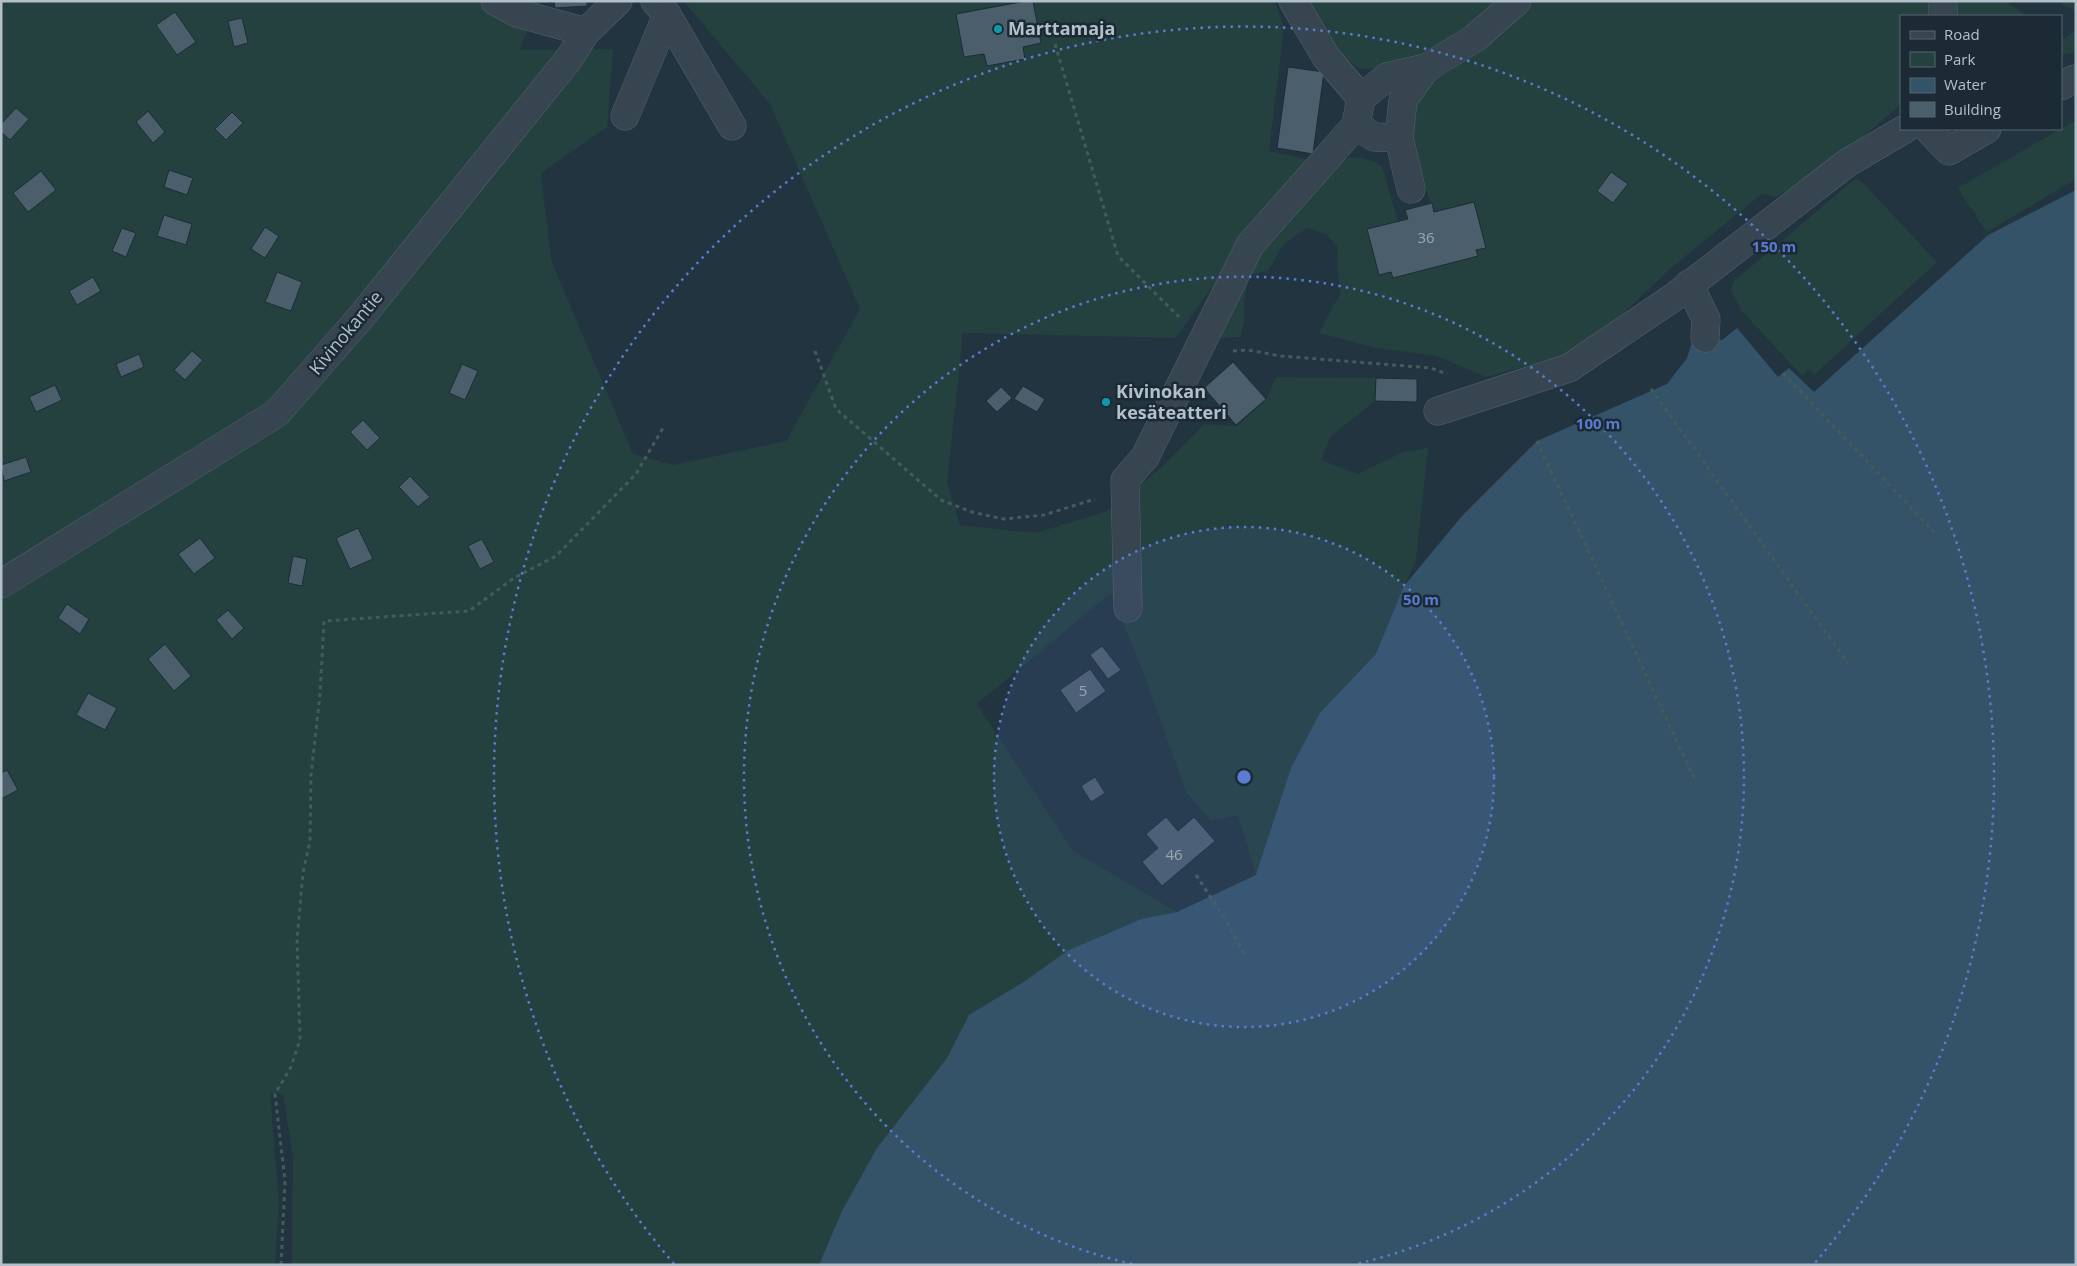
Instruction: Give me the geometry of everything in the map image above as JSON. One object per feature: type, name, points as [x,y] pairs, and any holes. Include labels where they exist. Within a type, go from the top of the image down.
[{"type":"lane","points":[[495,1],[517,13],[586,32]]},
{"type":"lane","points":[[1293,1],[1326,57],[1361,98]]},
{"type":"lane","points":[[1128,608],[1124,480],[1145,457],[1250,245],[1356,125],[1361,98],[1387,77],[1426,68],[1475,38],[1518,1]]},
{"type":"lane","points":[[1943,1],[1943,15]]},
{"type":"lane","name":"Kivinokantie","points":[[1,584],[277,413],[361,317],[568,60],[586,32],[612,8]]},
{"type":"lane","points":[[624,116],[661,8]]},
{"type":"lane","points":[[661,8],[732,126]]},
{"type":"lane","points":[[1411,189],[1398,138],[1403,100],[1426,68]]},
{"type":"lane","points":[[1356,125],[1374,137],[1398,138]]},
{"type":"lane","points":[[1438,411],[1568,368],[1689,284],[1847,164],[1903,130]]},
{"type":"lane","points":[[1929,130],[1949,151],[1985,130]]},
{"type":"lane","points":[[1689,284],[1706,319],[1705,338]]},
{"type":"path","points":[[1055,44],[1118,256],[1199,346],[1248,350],[1281,356],[1431,368],[1449,375]]},
{"type":"path","points":[[815,351],[836,409],[942,500],[972,512],[1003,519],[1044,515],[1103,497],[1124,480]]},
{"type":"path","points":[[1783,373],[1936,534]]},
{"type":"path","points":[[1650,390],[1848,663]]},
{"type":"path","points":[[281,1265],[285,1181],[275,1094],[291,1067],[300,1040],[297,939],[303,873],[310,841],[311,775],[320,694],[324,621],[469,611],[514,578],[556,556],[636,474],[664,428]]},
{"type":"path","points":[[1537,441],[1695,780]]},
{"type":"path","points":[[1196,875],[1223,916],[1245,956]]},
{"type":"green space","points":[[1,1],[541,1],[519,50],[613,49],[607,127],[541,173],[551,260],[633,454],[674,465],[786,441],[860,309],[770,104],[686,4],[687,1],[1275,1],[1284,28],[1269,151],[1311,160],[1262,210],[1228,264],[1176,338],[963,333],[947,482],[960,525],[1035,533],[1105,512],[1159,470],[1204,424],[1237,426],[1266,399],[1276,377],[1376,378],[1375,401],[1330,437],[1321,460],[1358,474],[1403,452],[1428,448],[1416,561],[1404,586],[1418,627],[1250,901],[1233,886],[1256,875],[1238,815],[1211,821],[1186,792],[1145,677],[1111,593],[977,704],[1073,851],[1177,912],[855,1265],[292,1265],[293,1157],[283,1094],[270,1093],[279,1203],[275,1265],[1,1265]]},
{"type":"green space","points":[[1310,1],[1503,1],[1425,60],[1388,68],[1360,69],[1327,44]]},
{"type":"green space","points":[[1532,1],[1931,1],[1932,15],[1900,15],[1900,105],[1824,171],[1776,197],[1762,194],[1672,267],[1611,325],[1561,357],[1486,377],[1437,356],[1376,348],[1319,333],[1341,294],[1337,265],[1338,247],[1326,234],[1307,228],[1284,244],[1268,271],[1249,275],[1244,301],[1244,322],[1240,337],[1218,338],[1264,244],[1332,162],[1358,157],[1382,166],[1398,221],[1367,229],[1379,275],[1391,272],[1393,278],[1478,256],[1476,250],[1486,247],[1474,202],[1434,212],[1411,147],[1413,110],[1431,77],[1491,39]]},
{"type":"green space","points":[[1955,1],[2005,1],[2026,15],[1955,15]]},
{"type":"green space","points":[[2059,1],[2076,1],[2076,10],[2063,6]]},
{"type":"green space","points":[[2076,30],[2076,52],[2062,55],[2062,38]]},
{"type":"green space","points":[[2076,120],[2076,179],[1987,232],[1958,188],[2059,130],[2062,130],[2062,128]]},
{"type":"green space","points":[[1857,179],[1862,182],[1937,262],[1814,375],[1809,369],[1802,376],[1741,310],[1731,290],[1733,282]]},
{"type":"water","points":[[2076,190],[2076,1265],[819,1265],[842,1211],[877,1148],[947,1058],[969,1015],[1025,981],[1067,951],[1142,919],[1177,912],[1256,875],[1291,768],[1320,713],[1376,654],[1404,586],[1462,516],[1537,441],[1667,384],[1687,358],[1691,345],[1705,338],[1722,340],[1737,328],[1778,377],[1789,368],[1814,392],[1988,235]]},
{"type":"building","points":[[554,1],[587,1],[587,6],[555,8]]},
{"type":"building","name":"Marttamaja","points":[[1033,1],[1041,43],[1023,47],[1025,59],[987,66],[984,54],[964,57],[956,14]]},
{"type":"building","points":[[175,12],[196,42],[177,55],[156,25]]},
{"type":"building","points":[[242,18],[248,43],[234,47],[228,21]]},
{"type":"building","points":[[1288,67],[1324,72],[1313,154],[1277,148]]},
{"type":"building","points":[[16,108],[29,119],[10,140],[1,132],[1,124]]},
{"type":"building","points":[[148,111],[165,132],[153,143],[136,122]]},
{"type":"building","points":[[232,112],[243,123],[226,140],[215,129]]},
{"type":"building","points":[[169,170],[193,178],[187,195],[164,187]]},
{"type":"building","points":[[41,171],[56,190],[28,212],[13,193]]},
{"type":"building","points":[[1611,172],[1628,184],[1613,203],[1597,191]]},
{"type":"building","points":[[1474,202],[1486,248],[1476,250],[1478,256],[1393,278],[1391,272],[1379,275],[1367,229],[1408,219],[1405,210],[1432,203],[1434,212]]},
{"type":"building","points":[[164,215],[192,224],[186,245],[157,236]]},
{"type":"building","points":[[265,227],[279,236],[265,258],[251,249]]},
{"type":"building","points":[[122,228],[136,233],[126,257],[112,251]]},
{"type":"building","points":[[277,272],[302,282],[291,311],[265,302]]},
{"type":"building","points":[[93,277],[101,291],[77,305],[69,291]]},
{"type":"building","points":[[192,351],[203,360],[185,380],[174,370]]},
{"type":"building","points":[[139,354],[144,367],[121,377],[116,364]]},
{"type":"building","points":[[1233,362],[1266,399],[1236,425],[1204,388]]},
{"type":"building","points":[[462,364],[478,371],[465,400],[449,393]]},
{"type":"building","points":[[1376,378],[1417,379],[1417,402],[1375,401]]},
{"type":"building","points":[[55,385],[62,400],[36,412],[29,397]]},
{"type":"building","points":[[1023,386],[1045,399],[1037,412],[1014,399]]},
{"type":"building","points":[[1001,387],[1012,398],[997,412],[986,401]]},
{"type":"building","points":[[363,420],[380,438],[367,450],[350,432]]},
{"type":"building","points":[[26,457],[31,472],[4,481],[1,465]]},
{"type":"building","points":[[410,476],[430,497],[418,507],[399,487]]},
{"type":"building","points":[[358,528],[373,559],[350,569],[336,538]]},
{"type":"building","points":[[200,538],[215,558],[194,574],[178,554]]},
{"type":"building","points":[[482,539],[494,562],[480,569],[468,546]]},
{"type":"building","points":[[293,556],[307,559],[302,586],[288,583]]},
{"type":"building","points":[[67,604],[89,619],[80,634],[58,618]]},
{"type":"building","points":[[228,610],[244,628],[232,639],[216,620]]},
{"type":"building","points":[[165,644],[191,676],[174,691],[148,659]]},
{"type":"building","points":[[1102,646],[1121,670],[1108,679],[1090,655]]},
{"type":"building","points":[[1090,669],[1106,691],[1076,713],[1060,690]]},
{"type":"building","points":[[88,693],[117,708],[105,730],[76,715]]},
{"type":"building","points":[[7,770],[18,790],[1,799],[1,773]]},
{"type":"building","points":[[1095,777],[1105,793],[1091,802],[1081,786]]},
{"type":"building","points":[[1166,817],[1178,831],[1194,817],[1215,841],[1162,886],[1142,862],[1158,848],[1146,834]]},
{"type":"place","name":"Marttamaja","points":[[998,29]]},
{"type":"place","name":"Kivinokan kesäteatteri","points":[[1106,402]]}]
